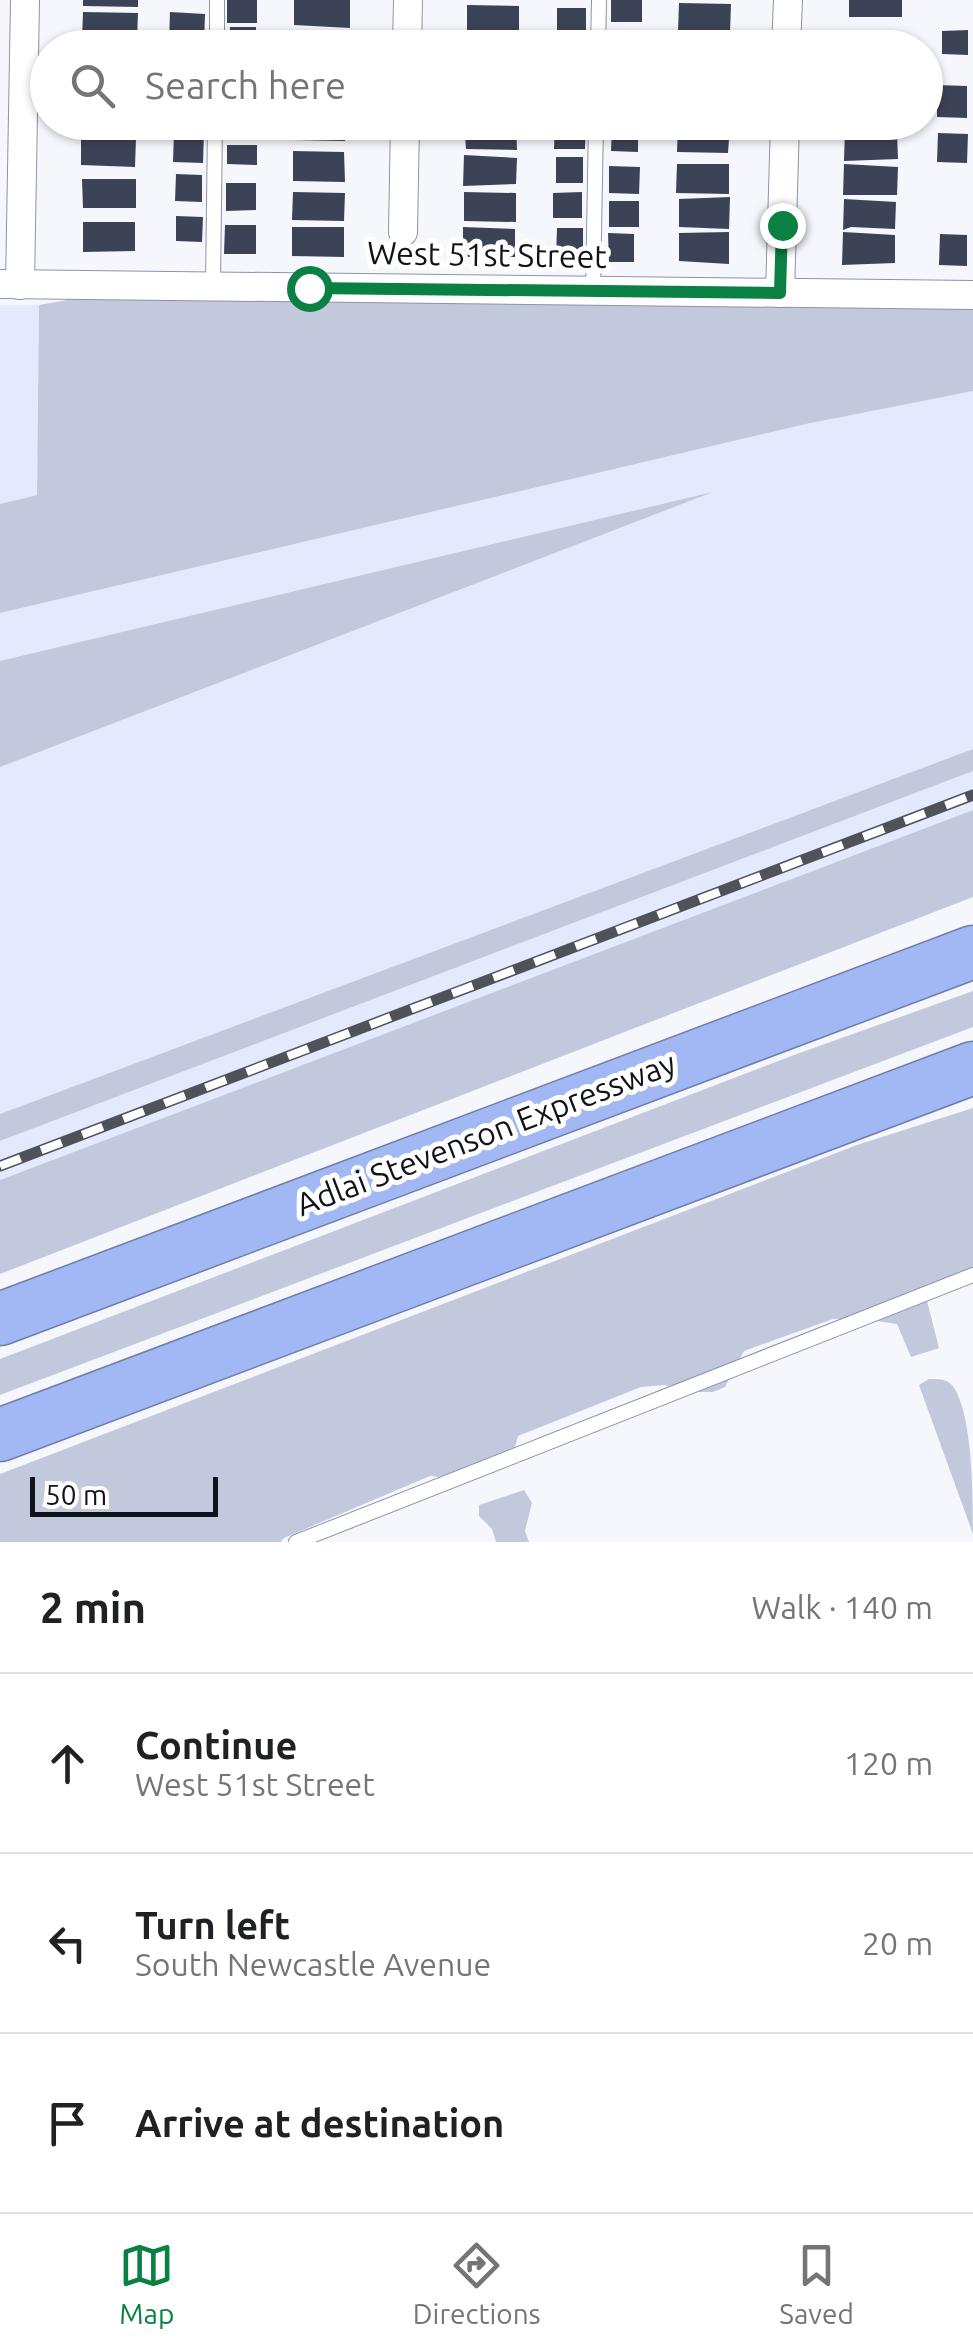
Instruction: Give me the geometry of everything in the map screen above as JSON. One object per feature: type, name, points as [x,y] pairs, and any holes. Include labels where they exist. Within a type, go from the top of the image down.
[{"type":"highway","name":"Adlai Stevenson Expressway","points":[[0,1318],[966,953]]},
{"type":"highway","points":[[0,1435],[973,1068]]},
{"type":"street","points":[[10,284],[25,0]]},
{"type":"street","points":[[407,30],[408,0]]},
{"type":"street","points":[[787,30],[788,0]]},
{"type":"street","points":[[403,232],[405,140]]},
{"type":"street","points":[[780,293],[784,140]]},
{"type":"street","name":"West 51st Street","points":[[10,284],[973,295]]},
{"type":"lane","points":[[217,30],[218,0]]},
{"type":"lane","points":[[598,30],[599,0]]},
{"type":"lane","points":[[213,287],[215,140]]},
{"type":"lane","points":[[593,291],[596,140]]},
{"type":"lane","points":[[296,1542],[973,1275]]},
{"type":"shaded area","points":[[84,297],[973,305],[973,391],[806,424],[0,613],[0,504],[37,495],[39,305]]},
{"type":"shaded area","points":[[0,305],[39,305],[37,495],[0,504]]},
{"type":"shaded area","points":[[973,391],[973,749],[0,1114],[0,613],[806,424]]},
{"type":"shaded area","points":[[713,492],[0,767],[0,661]]},
{"type":"shaded area","points":[[973,749],[973,771],[0,1141],[0,1114]]},
{"type":"shaded area","points":[[973,771],[973,810],[0,1180],[0,1141]]},
{"type":"shaded area","points":[[973,810],[973,897],[0,1274],[0,1180]]},
{"type":"shaded area","points":[[973,991],[973,1027],[0,1395],[0,1359],[794,1055]]},
{"type":"shaded area","points":[[973,1108],[973,1269],[924,1289],[939,1348],[911,1357],[897,1324],[833,1319],[744,1351],[725,1387],[713,1392],[690,1392],[665,1385],[641,1387],[518,1436],[510,1465],[475,1480],[430,1476],[281,1542],[0,1542],[0,1474],[857,1145]]},
{"type":"shaded area","points":[[929,1379],[952,1385],[964,1414],[973,1534],[919,1385]]},
{"type":"shaded area","points":[[524,1490],[532,1503],[525,1531],[529,1542],[496,1542],[492,1529],[479,1516],[479,1505]]},
{"type":"building","points":[[83,0],[138,0],[138,7],[83,6]]},
{"type":"building","points":[[227,0],[257,0],[257,23],[227,23]]},
{"type":"building","points":[[294,0],[350,0],[350,28],[294,25]]},
{"type":"building","points":[[611,0],[642,0],[642,22],[611,22]]},
{"type":"building","points":[[849,0],[902,0],[902,17],[849,17]]},
{"type":"building","points":[[679,3],[731,4],[730,30],[678,30]]},
{"type":"building","points":[[467,5],[519,6],[519,30],[467,30]]},
{"type":"building","points":[[557,8],[586,8],[586,30],[557,30]]},
{"type":"building","points":[[83,12],[138,13],[137,30],[82,30]]},
{"type":"building","points":[[170,12],[205,14],[204,30],[169,30]]},
{"type":"building","points":[[230,27],[256,27],[256,30]]},
{"type":"building","points":[[968,30],[968,55],[943,54],[943,31]]},
{"type":"building","points":[[943,85],[967,86],[967,118],[943,117]]},
{"type":"building","points":[[943,133],[968,134],[967,163],[937,162],[938,140],[943,140]]},
{"type":"building","points":[[81,140],[136,140],[135,167],[81,165]]},
{"type":"building","points":[[174,140],[204,140],[203,163],[173,162]]},
{"type":"building","points":[[465,140],[517,140],[517,150],[466,149]]},
{"type":"building","points":[[554,140],[585,140],[585,149],[554,149]]},
{"type":"building","points":[[611,140],[638,140],[638,152],[611,151]]},
{"type":"building","points":[[677,140],[729,140],[728,153],[677,152]]},
{"type":"building","points":[[845,140],[897,140],[898,159],[844,161]]},
{"type":"building","points":[[227,145],[257,145],[257,165],[227,164]]},
{"type":"building","points":[[293,151],[344,152],[345,182],[293,181]]},
{"type":"building","points":[[464,155],[517,158],[516,184],[463,186]]},
{"type":"building","points":[[556,157],[583,157],[583,183],[556,183]]},
{"type":"building","points":[[677,164],[729,164],[729,194],[676,193]]},
{"type":"building","points":[[844,164],[898,167],[897,195],[843,195]]},
{"type":"building","points":[[609,166],[640,167],[639,194],[609,193]]},
{"type":"building","points":[[176,174],[202,175],[202,202],[175,201]]},
{"type":"building","points":[[82,179],[136,179],[136,208],[83,208]]},
{"type":"building","points":[[226,183],[256,183],[256,210],[226,211]]},
{"type":"building","points":[[293,192],[345,193],[344,221],[292,220]]},
{"type":"building","points":[[464,192],[516,193],[516,222],[464,221]]},
{"type":"building","points":[[582,192],[582,218],[553,218],[553,193]]},
{"type":"building","points":[[730,197],[729,229],[679,227],[679,199]]},
{"type":"building","points":[[844,199],[896,202],[895,229],[843,230]]},
{"type":"building","points":[[609,201],[639,201],[639,227],[609,227]]},
{"type":"building","points":[[176,216],[203,217],[202,242],[176,241]]},
{"type":"building","points":[[83,222],[135,222],[135,251],[83,252]]},
{"type":"building","points":[[225,225],[256,225],[256,254],[224,254]]},
{"type":"building","points":[[292,227],[344,227],[344,257],[292,256]]},
{"type":"building","points":[[463,227],[515,229],[515,257],[463,257]]},
{"type":"building","points":[[557,228],[583,228],[583,258],[556,257]]},
{"type":"building","points":[[729,232],[729,264],[679,261],[679,233]]},
{"type":"building","points":[[843,232],[895,235],[895,263],[842,265]]},
{"type":"building","points":[[608,233],[634,234],[634,262],[609,262]]},
{"type":"building","points":[[940,234],[967,235],[967,266],[939,265]]},
{"type":"railway","points":[[0,1166],[973,795]]},
{"type":"route","points":[[309,288],[780,293],[782,225]]}]
